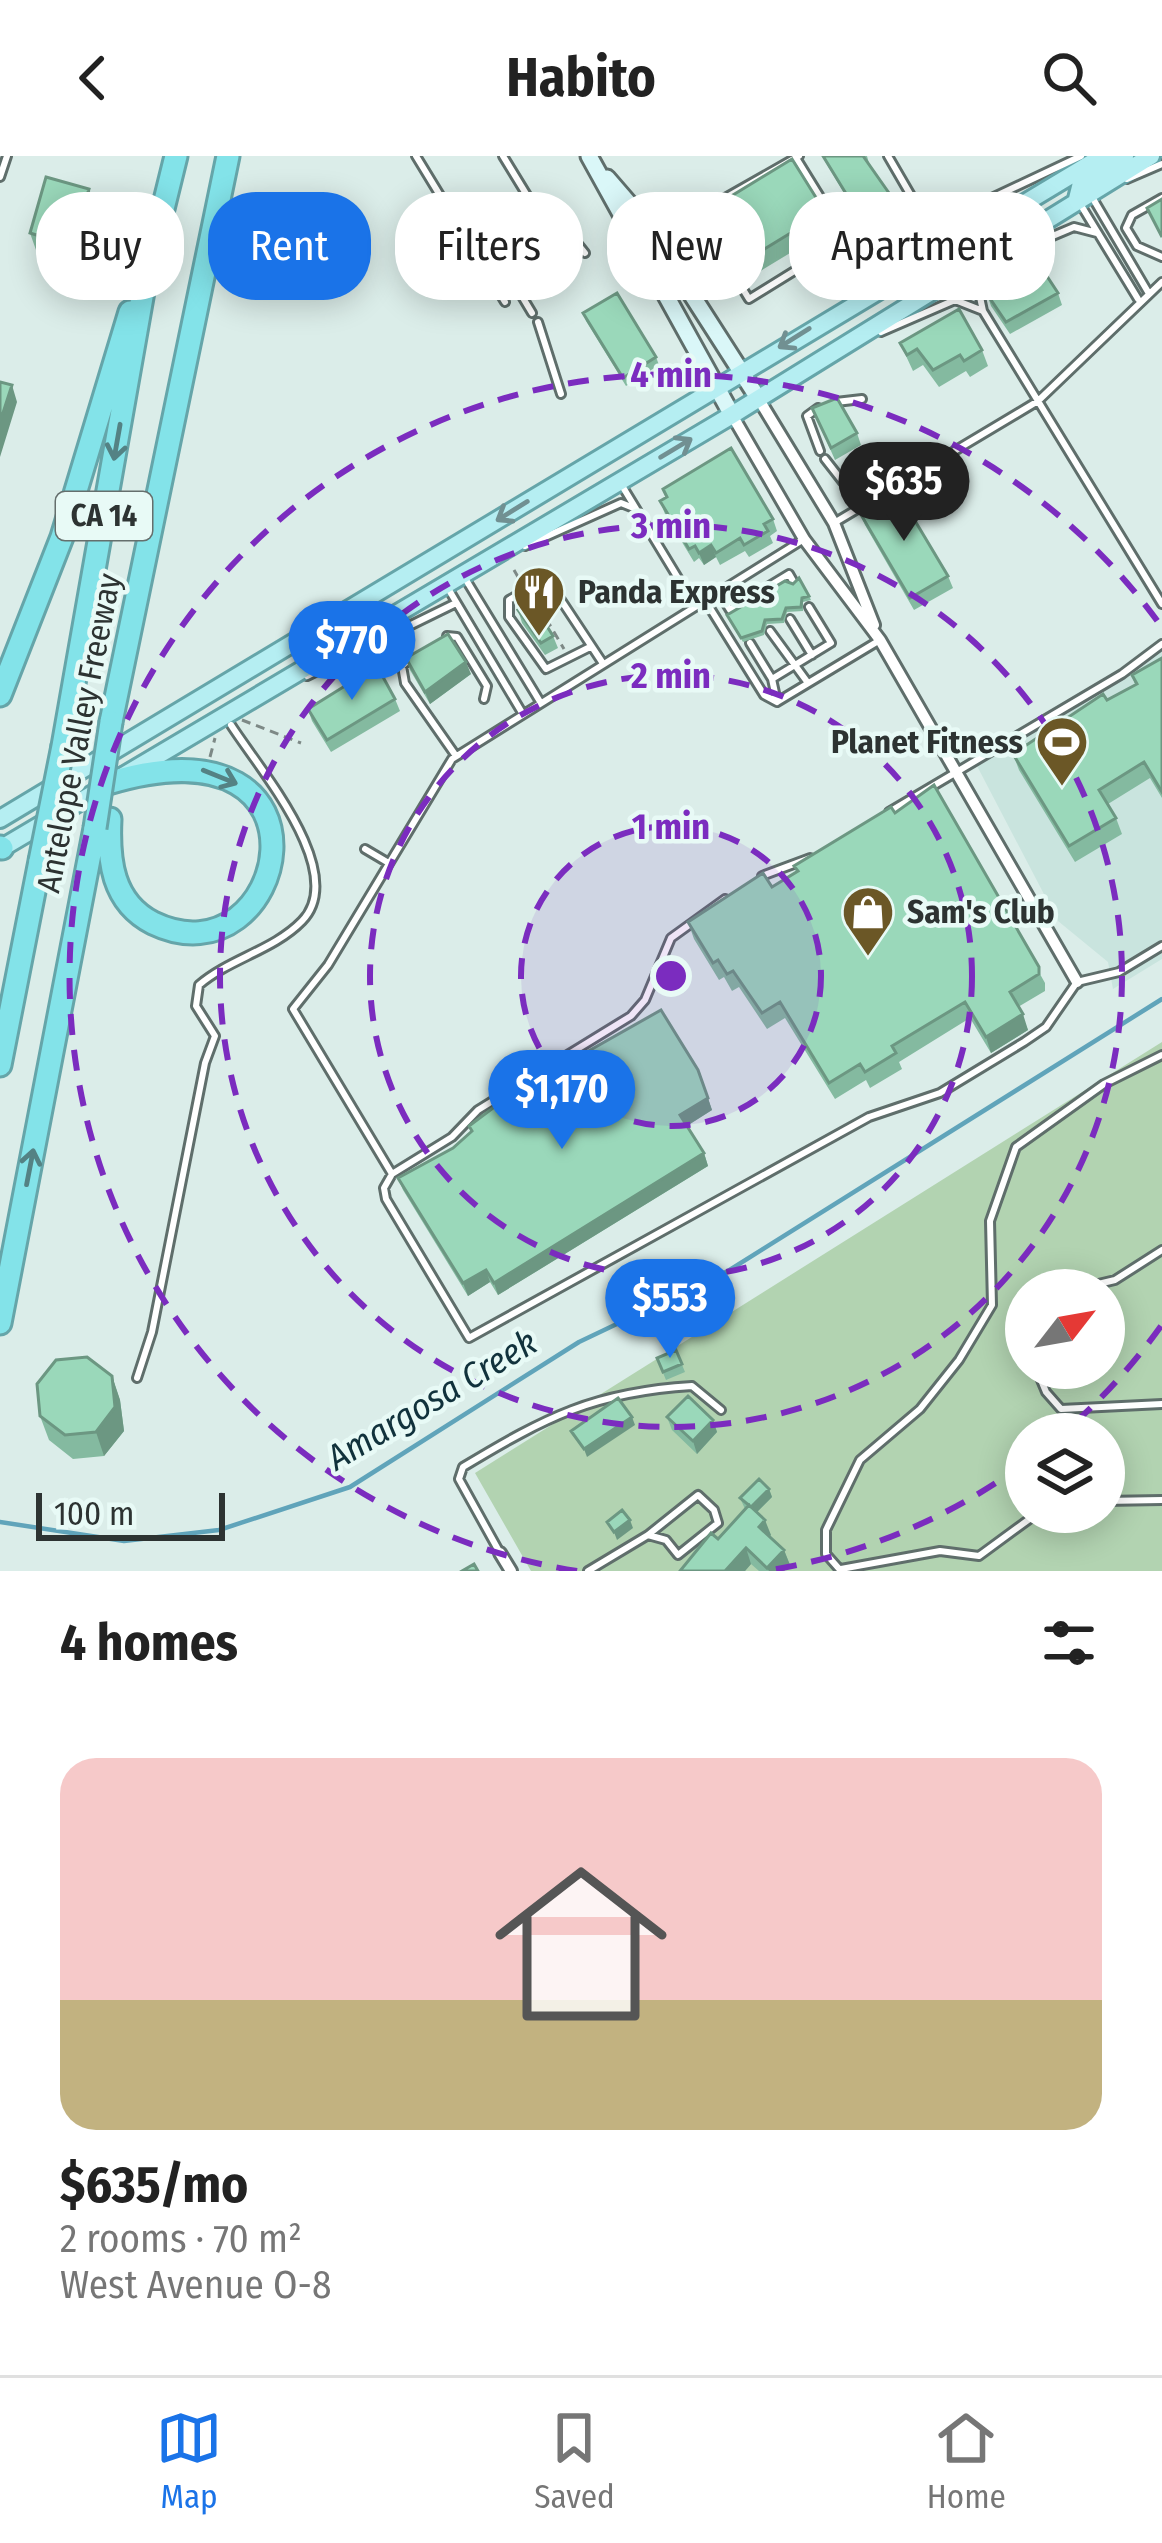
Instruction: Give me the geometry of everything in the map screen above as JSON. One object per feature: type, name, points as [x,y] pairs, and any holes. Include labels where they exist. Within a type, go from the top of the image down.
[{"type":"highway","name":"Antelope Valley Freeway","points":[[167,192],[176,156]]},
{"type":"highway","name":"Antelope Valley Freeway","points":[[0,1323],[103,823],[111,722],[228,156]]},
{"type":"highway","points":[[0,695],[62,536],[125,321],[136,300]]},
{"type":"highway","name":"Antelope Valley Freeway","points":[[0,1065],[63,746],[142,300]]},
{"type":"highway","points":[[103,823],[118,887],[128,904],[159,926],[195,932],[226,923],[250,906],[270,875],[273,853],[266,818],[245,788],[227,777],[158,768],[108,783]]},
{"type":"main road","points":[[1043,192],[1103,156]]},
{"type":"main road","points":[[1083,197],[1081,183],[1125,156]]},
{"type":"main road","points":[[1055,214],[1151,156]]},
{"type":"main road","points":[[0,819],[861,300]]},
{"type":"main road","points":[[1,848],[732,415],[912,300]]},
{"type":"main road","points":[[440,553],[463,574]]},
{"type":"main road","points":[[440,553],[445,584]]},
{"type":"street","points":[[589,156],[618,192]]},
{"type":"street","points":[[589,156],[714,387],[804,539],[880,640],[1077,982]]},
{"type":"street","points":[[696,300],[834,523],[880,640]]},
{"type":"street","points":[[500,1553],[511,1571]]},
{"type":"lane","points":[[0,177],[7,156]]},
{"type":"lane","points":[[416,156],[506,302]]},
{"type":"lane","points":[[502,156],[550,233],[569,233],[585,253]]},
{"type":"lane","points":[[888,156],[909,192]]},
{"type":"lane","points":[[1005,192],[1081,156]]},
{"type":"lane","points":[[736,192],[798,157],[846,239],[765,289]]},
{"type":"lane","points":[[1083,197],[1162,164]]},
{"type":"lane","points":[[1083,197],[1097,232],[1138,300]]},
{"type":"lane","points":[[1083,197],[1148,292]]},
{"type":"lane","points":[[1162,198],[1132,214],[1126,228],[1137,246],[1162,257]]},
{"type":"lane","points":[[1055,235],[1074,227],[1097,232]]},
{"type":"lane","points":[[834,523],[1038,401],[1138,300],[1162,282]]},
{"type":"lane","points":[[524,300],[532,313]]},
{"type":"lane","points":[[828,353],[956,300],[982,311]]},
{"type":"lane","points":[[980,300],[982,311],[1162,604]]},
{"type":"lane","points":[[538,322],[561,394]]},
{"type":"lane","points":[[843,482],[806,426],[807,416],[820,407],[862,399]]},
{"type":"lane","points":[[620,481],[695,606]]},
{"type":"lane","points":[[499,553],[534,544],[621,502],[636,509]]},
{"type":"lane","points":[[392,1174],[293,1009],[328,965],[436,779],[456,756],[521,711],[804,539]]},
{"type":"lane","points":[[463,574],[539,700]]},
{"type":"lane","points":[[718,592],[732,613],[789,574],[793,580]]},
{"type":"lane","points":[[445,584],[521,711]]},
{"type":"lane","points":[[590,646],[547,669],[517,629],[509,600],[526,590],[553,588],[602,662]]},
{"type":"lane","points":[[705,600],[764,695],[777,702]]},
{"type":"lane","points":[[254,699],[456,603]]},
{"type":"lane","points":[[772,679],[831,643],[809,607]]},
{"type":"lane","points":[[790,619],[812,655]]},
{"type":"lane","points":[[770,631],[808,683]]},
{"type":"lane","points":[[456,756],[405,683],[402,667],[455,636],[487,686],[484,699]]},
{"type":"lane","points":[[777,702],[880,640]]},
{"type":"lane","points":[[750,643],[772,679],[777,702]]},
{"type":"lane","points":[[872,822],[1123,674],[1162,644]]},
{"type":"lane","points":[[137,1378],[152,1332],[205,1063],[215,1036],[196,1006],[199,985],[223,964],[302,921],[319,895],[316,866],[301,835],[231,725]]},
{"type":"lane","points":[[760,877],[825,848]]},
{"type":"lane","points":[[365,849],[387,862]]},
{"type":"lane","points":[[742,888],[671,938],[645,1000],[631,1016],[478,1110],[452,1137],[392,1174],[384,1188],[386,1199],[469,1338],[869,1117],[940,1093],[1046,1027],[1077,982],[1119,972],[1162,946]]},
{"type":"lane","points":[[1010,1533],[979,1556],[940,1552],[841,1570],[826,1554],[826,1530],[860,1460],[920,1409],[959,1360],[992,1304],[990,1220],[1016,1147],[1104,1084],[1162,1054]]},
{"type":"lane","points":[[1125,1274],[1162,1250]]},
{"type":"lane","points":[[500,1553],[460,1479],[463,1467],[538,1420],[629,1389],[692,1386],[721,1410]]},
{"type":"lane","points":[[1045,1389],[1061,1409],[1162,1404]]},
{"type":"lane","points":[[588,1571],[648,1535],[698,1496],[717,1516],[718,1523],[678,1556],[666,1540],[648,1535]]},
{"type":"lane","points":[[1125,1501],[1162,1500]]},
{"type":"path","points":[[526,609],[530,616],[541,610],[564,649]]},
{"type":"path","points":[[240,720],[302,743]]},
{"type":"shaded area","points":[[1162,650],[1162,959],[1113,989],[1108,962],[1058,921],[976,764]]},
{"type":"green space","points":[[1162,1042],[1162,1571],[531,1571],[475,1473]]},
{"type":"building","points":[[823,156],[863,156],[888,192],[845,192]]},
{"type":"building","points":[[792,159],[813,192],[789,192],[789,234],[765,249],[765,192],[738,192]]},
{"type":"building","points":[[46,177],[89,189],[88,192],[42,192]]},
{"type":"building","points":[[1162,199],[1162,237],[1147,208]]},
{"type":"building","points":[[607,299],[621,300],[656,357],[623,378],[583,313]]},
{"type":"building","points":[[991,300],[1045,300],[1006,322]]},
{"type":"building","points":[[959,309],[982,350],[964,361],[960,355],[933,370],[917,349],[907,355],[900,343]]},
{"type":"building","points":[[0,382],[12,385],[0,422]]},
{"type":"building","points":[[837,398],[857,433],[831,448],[812,408]]},
{"type":"building","points":[[731,448],[773,519],[764,524],[768,531],[744,545],[740,538],[716,553],[711,545],[699,553],[695,546],[689,549],[660,501],[667,497],[663,489]]},
{"type":"building","points":[[896,489],[948,576],[910,598],[860,513]]},
{"type":"building","points":[[799,578],[809,596],[802,598],[801,607],[786,608],[782,619],[765,620],[762,631],[741,638],[727,615],[785,581],[793,584]]},
{"type":"building","points":[[532,602],[553,636],[541,643],[518,610]]},
{"type":"building","points":[[448,634],[466,662],[425,692],[406,658]]},
{"type":"building","points":[[1162,658],[1162,792],[1144,762],[1099,790],[1116,818],[1069,846],[1013,754],[1103,694],[1107,700],[1137,684],[1132,675]]},
{"type":"building","points":[[377,666],[395,699],[327,740],[308,709]]},
{"type":"building","name":"Sam's Club","points":[[934,785],[1039,974],[1010,992],[1023,1014],[986,1037],[965,1002],[892,1046],[896,1053],[865,1072],[860,1064],[829,1083],[780,1002],[762,1013],[733,971],[727,974],[718,960],[713,963],[688,922],[763,873],[772,887],[798,871],[794,866],[891,807],[895,813]]},
{"type":"building","points":[[661,1010],[698,1070],[708,1098],[680,1115],[704,1153],[494,1283],[486,1270],[463,1283],[398,1178],[453,1148],[472,1131],[469,1126],[509,1096]]},
{"type":"building","points":[[676,1350],[682,1364],[663,1372],[657,1358]]},
{"type":"building","points":[[87,1357],[112,1376],[115,1407],[96,1432],[65,1435],[40,1416],[37,1384],[56,1360]]},
{"type":"building","points":[[688,1396],[713,1420],[693,1441],[667,1417]]},
{"type":"building","points":[[618,1398],[632,1417],[584,1449],[571,1431]]},
{"type":"building","points":[[759,1479],[769,1489],[751,1507],[740,1498]]},
{"type":"building","points":[[749,1505],[765,1520],[759,1527],[784,1550],[767,1568],[746,1548],[725,1571],[680,1571],[711,1533],[718,1539]]},
{"type":"building","points":[[622,1510],[630,1520],[614,1532],[607,1522]]},
{"type":"waterway","name":"Amargosa Creek","points":[[0,1522],[124,1541],[219,1530],[350,1487],[579,1342],[728,1271],[1162,999]]},
{"type":"place","name":"Panda Express","points":[[539,638]]},
{"type":"place","name":"Planet Fitness","points":[[1062,788]]},
{"type":"place","name":"Sam's Club","points":[[868,958]]}]
